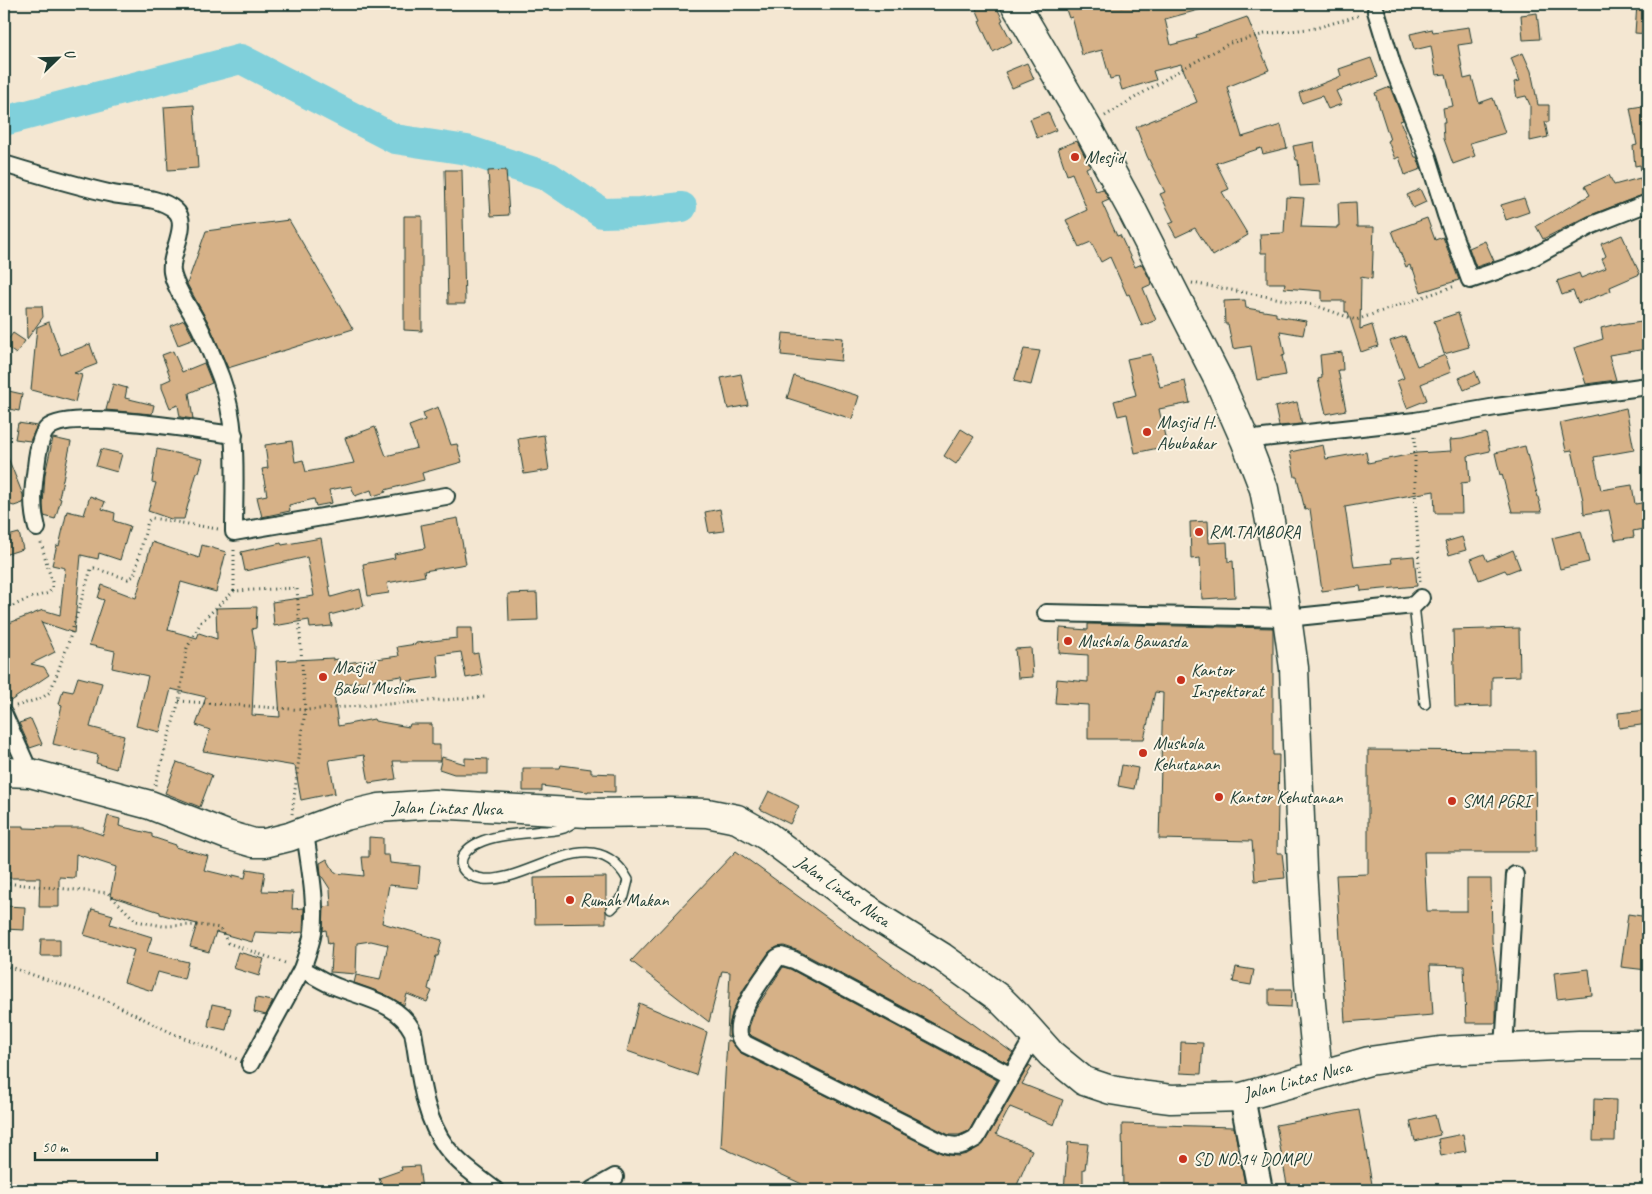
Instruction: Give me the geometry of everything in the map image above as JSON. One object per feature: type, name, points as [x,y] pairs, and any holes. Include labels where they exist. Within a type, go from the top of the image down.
[{"type":"highway","points":[[1015,4],[1088,127],[1167,278],[1219,381],[1264,489],[1294,668],[1302,869],[1309,983],[1318,1074]]},
{"type":"highway","name":"Jalan Lintas Nusa","points":[[17,772],[150,805],[244,841],[265,843],[297,835],[345,816],[379,808],[434,804],[588,813],[707,813],[736,819],[767,836],[862,907],[942,957],[999,998],[1067,1068],[1084,1080],[1111,1090],[1171,1099],[1242,1097],[1369,1061],[1440,1050],[1579,1044],[1648,1045]]},
{"type":"main road","points":[[1242,1097],[1260,1190]]},
{"type":"street","points":[[1376,10],[1393,67],[1428,157],[1446,215],[1470,280],[1526,261],[1592,225],[1648,203]]},
{"type":"street","points":[[4,164],[114,194],[151,200],[176,210],[181,226],[172,271],[175,281],[200,326],[222,380],[231,414],[234,435],[234,532],[446,496]]},
{"type":"street","points":[[1245,440],[1415,420],[1648,386]]},
{"type":"street","points":[[37,528],[32,498],[36,463],[45,432],[52,425],[79,420],[112,420],[234,435]]},
{"type":"street","points":[[1046,613],[1287,618],[1417,601]]},
{"type":"street","points":[[8,711],[17,772]]},
{"type":"street","points":[[250,1064],[302,969],[312,933],[313,893],[297,835]]},
{"type":"street","points":[[1504,1048],[1515,876]]},
{"type":"street","points":[[1011,1076],[794,960],[781,956],[777,958],[748,999],[738,1025],[739,1037],[746,1044],[945,1144],[955,1147],[964,1145],[976,1138],[1034,1036]]},
{"type":"street","points":[[302,969],[335,987],[389,1007],[409,1023],[413,1032],[423,1094],[439,1137],[468,1170],[495,1190]]},
{"type":"street","points":[[592,1190],[614,1177]]},
{"type":"lane","points":[[1417,601],[1425,704]]},
{"type":"lane","points":[[588,813],[565,828],[506,835],[479,843],[470,848],[463,858],[461,866],[467,875],[484,879],[502,878],[573,854],[591,854],[606,857],[621,868],[628,880],[624,896],[611,909]]},
{"type":"path","points":[[1088,127],[1182,69],[1230,43],[1265,34],[1316,28],[1376,10],[1425,4]]},
{"type":"path","points":[[1167,278],[1314,305],[1356,320],[1470,280]]},
{"type":"path","points":[[1415,420],[1417,601]]},
{"type":"path","points":[[8,711],[42,698],[50,692],[67,647],[89,572],[94,568],[128,579],[132,578],[150,519],[234,532],[234,591]]},
{"type":"path","points":[[4,610],[49,592],[52,588],[37,528]]},
{"type":"path","points":[[150,805],[179,701],[187,648],[201,622],[234,591],[297,588],[304,710],[297,835]]},
{"type":"path","points":[[179,701],[304,710],[485,697]]},
{"type":"path","points":[[4,883],[108,893],[136,921],[163,926],[199,925],[220,928],[228,943],[302,969]]},
{"type":"path","points":[[4,965],[106,1000],[174,1034],[250,1064]]},
{"type":"building","points":[[974,4],[995,4],[1012,42],[993,52],[979,21],[981,20]]},
{"type":"building","points":[[1064,4],[1120,4],[1121,7],[1136,4],[1205,4],[1206,8],[1165,19],[1171,45],[1197,38],[1196,35],[1247,17],[1269,70],[1227,87],[1242,137],[1281,125],[1287,148],[1263,154],[1261,148],[1216,163],[1229,189],[1222,192],[1248,235],[1213,256],[1195,228],[1176,237],[1169,224],[1174,222],[1160,194],[1165,192],[1147,156],[1136,127],[1197,102],[1181,64],[1153,71],[1156,80],[1122,90],[1118,77],[1110,79],[1102,50],[1082,55],[1072,17],[1069,18]]},
{"type":"building","points":[[1637,4],[1648,4],[1648,34],[1635,33]]},
{"type":"building","points":[[1537,13],[1540,39],[1523,40],[1521,15]]},
{"type":"building","points":[[1469,27],[1472,43],[1458,45],[1464,79],[1472,77],[1479,103],[1493,98],[1505,133],[1470,143],[1475,156],[1453,164],[1444,139],[1443,122],[1445,122],[1443,108],[1453,106],[1446,74],[1436,75],[1431,46],[1414,50],[1410,34],[1432,29],[1433,32]]},
{"type":"building","points":[[1523,53],[1531,71],[1538,105],[1549,105],[1549,122],[1545,122],[1548,137],[1530,141],[1530,105],[1526,96],[1517,98],[1514,82],[1520,81],[1511,58]]},
{"type":"building","points":[[1371,58],[1378,77],[1336,91],[1342,104],[1328,109],[1322,96],[1302,103],[1299,93],[1341,76],[1339,69]]},
{"type":"building","points":[[1027,63],[1034,79],[1012,88],[1005,72]]},
{"type":"building","points":[[1390,87],[1403,120],[1400,121],[1421,169],[1405,175],[1399,157],[1395,159],[1388,141],[1390,140],[1375,93]]},
{"type":"building","points":[[194,105],[198,168],[168,170],[164,107]]},
{"type":"building","points":[[1643,106],[1648,134],[1648,170],[1641,171],[1640,165],[1635,166],[1633,146],[1637,145],[1630,108]]},
{"type":"building","points":[[1048,112],[1056,130],[1037,138],[1030,119]]},
{"type":"building","points":[[1077,141],[1090,166],[1086,168],[1096,191],[1103,189],[1109,200],[1102,203],[1117,236],[1120,235],[1135,267],[1142,264],[1152,284],[1143,288],[1156,320],[1142,326],[1129,294],[1127,295],[1110,257],[1101,262],[1091,242],[1079,247],[1066,220],[1087,210],[1072,173],[1067,175],[1058,148]]},
{"type":"building","points":[[1314,142],[1320,185],[1300,186],[1298,160],[1296,160],[1293,146]]},
{"type":"building","points":[[445,170],[462,170],[465,304],[448,304]]},
{"type":"building","points":[[506,170],[509,215],[491,216],[488,171]]},
{"type":"building","points":[[1609,175],[1614,185],[1640,178],[1645,194],[1588,216],[1543,239],[1536,226],[1590,195],[1585,186]]},
{"type":"building","points":[[1420,189],[1426,202],[1413,208],[1407,195]]},
{"type":"building","points":[[1286,197],[1304,198],[1301,227],[1337,228],[1339,226],[1338,203],[1356,202],[1357,227],[1374,227],[1372,279],[1361,277],[1360,329],[1372,325],[1378,346],[1361,352],[1348,312],[1345,312],[1345,301],[1322,301],[1322,291],[1284,288],[1285,283],[1267,283],[1267,253],[1261,253],[1260,234],[1284,233]]},
{"type":"building","points":[[1524,198],[1529,212],[1506,220],[1501,205]]},
{"type":"building","points":[[404,216],[422,216],[422,331],[404,330]]},
{"type":"building","points":[[1427,218],[1435,240],[1443,237],[1459,280],[1421,292],[1413,269],[1411,269],[1410,265],[1406,267],[1392,231]]},
{"type":"building","points":[[289,220],[353,329],[228,368],[208,322],[187,284],[206,231]]},
{"type":"building","points":[[1622,235],[1640,274],[1610,287],[1611,291],[1578,303],[1573,291],[1562,295],[1557,281],[1579,273],[1581,278],[1606,268],[1602,259],[1606,256],[1601,244]]},
{"type":"building","points":[[1485,241],[1494,261],[1476,267],[1469,248]]},
{"type":"building","points":[[1245,300],[1246,308],[1306,321],[1303,335],[1280,331],[1285,355],[1282,356],[1286,375],[1257,380],[1251,346],[1233,349],[1228,324],[1225,324],[1224,301]]},
{"type":"building","points":[[26,306],[42,306],[43,317],[27,339]]},
{"type":"building","points":[[1458,313],[1469,347],[1444,354],[1434,321]]},
{"type":"building","points":[[184,320],[194,339],[178,345],[170,326]]},
{"type":"building","points":[[49,322],[61,355],[90,344],[97,364],[74,373],[82,375],[75,402],[31,390],[37,327]]},
{"type":"building","points":[[1642,322],[1646,349],[1609,355],[1616,380],[1586,384],[1574,348],[1603,339],[1601,328],[1620,323],[1620,325]]},
{"type":"building","points":[[13,333],[25,341],[16,354],[4,345]]},
{"type":"building","points":[[783,333],[843,338],[841,361],[781,355]]},
{"type":"building","points":[[1405,336],[1417,366],[1445,355],[1451,372],[1421,384],[1427,400],[1407,408],[1397,381],[1404,378],[1390,341]]},
{"type":"building","points":[[1024,349],[1040,351],[1031,385],[1014,381]]},
{"type":"building","points":[[173,351],[182,372],[204,363],[212,383],[189,393],[193,419],[180,417],[178,405],[170,408],[162,388],[162,383],[171,379],[162,355]]},
{"type":"building","points":[[1342,352],[1343,370],[1338,370],[1346,410],[1326,414],[1318,379],[1322,378],[1320,355]]},
{"type":"building","points":[[1151,354],[1160,387],[1185,381],[1190,403],[1159,409],[1167,446],[1135,453],[1127,414],[1118,416],[1114,401],[1136,395],[1127,359]]},
{"type":"building","points":[[1475,371],[1480,383],[1464,390],[1459,378]]},
{"type":"building","points":[[741,374],[748,405],[728,409],[721,378]]},
{"type":"building","points":[[794,376],[859,396],[852,419],[787,398]]},
{"type":"building","points":[[113,384],[127,388],[125,398],[154,405],[152,414],[106,410]]},
{"type":"building","points":[[4,390],[22,394],[19,411],[4,408]]},
{"type":"building","points":[[1297,402],[1302,424],[1279,426],[1275,407]]},
{"type":"building","points":[[438,407],[451,445],[457,444],[462,462],[422,473],[424,480],[385,490],[386,492],[373,496],[371,490],[355,496],[351,486],[329,490],[332,503],[316,506],[314,499],[289,505],[290,511],[262,517],[257,497],[267,495],[262,469],[268,468],[265,445],[292,441],[295,462],[303,460],[306,472],[354,463],[345,438],[375,427],[386,456],[417,448],[409,426],[425,420],[423,413]]},
{"type":"building","points":[[1626,408],[1634,450],[1594,457],[1601,490],[1632,485],[1635,504],[1648,502],[1648,528],[1633,531],[1634,537],[1615,540],[1609,510],[1584,514],[1583,500],[1572,450],[1566,451],[1560,423]]},
{"type":"building","points":[[18,423],[37,426],[30,441],[15,439]]},
{"type":"building","points":[[961,429],[974,437],[956,464],[944,456]]},
{"type":"building","points":[[1486,433],[1490,451],[1468,456],[1470,482],[1461,483],[1462,513],[1435,513],[1434,491],[1345,507],[1354,567],[1392,563],[1391,558],[1414,556],[1417,586],[1361,591],[1360,586],[1322,591],[1310,509],[1305,510],[1290,452],[1323,445],[1326,459],[1366,452],[1368,463],[1417,453],[1451,451],[1450,440]]},
{"type":"building","points":[[544,435],[549,470],[524,474],[518,439]]},
{"type":"building","points":[[53,438],[71,442],[59,498],[61,499],[55,519],[44,516],[43,505],[45,474]]},
{"type":"building","points":[[1525,446],[1542,512],[1512,512],[1502,474],[1500,475],[1495,453]]},
{"type":"building","points":[[4,448],[23,495],[23,503],[14,506],[4,503]]},
{"type":"building","points":[[101,449],[122,454],[117,472],[96,466]]},
{"type":"building","points":[[157,449],[203,459],[199,472],[197,472],[184,519],[171,519],[148,511],[156,483],[152,482]]},
{"type":"building","points":[[90,496],[105,502],[102,509],[115,513],[114,521],[130,526],[120,560],[99,553],[98,559],[81,555],[74,633],[41,622],[55,652],[31,664],[44,667],[49,675],[9,702],[4,694],[4,625],[43,610],[60,615],[65,568],[52,565],[57,545],[59,546],[67,511],[84,515]]},
{"type":"building","points":[[720,509],[724,531],[709,533],[705,512]]},
{"type":"building","points":[[458,518],[466,564],[424,571],[425,576],[387,583],[389,593],[368,596],[363,564],[395,558],[394,554],[425,548],[421,525]]},
{"type":"building","points":[[1208,521],[1209,543],[1227,542],[1228,562],[1233,561],[1235,597],[1202,599],[1200,558],[1191,559],[1190,522]]},
{"type":"building","points":[[1581,531],[1589,562],[1560,569],[1552,538]]},
{"type":"building","points":[[19,533],[23,549],[4,555],[4,537]]},
{"type":"building","points":[[1462,537],[1466,550],[1449,555],[1445,542]]},
{"type":"building","points":[[321,538],[331,597],[360,589],[364,606],[330,615],[332,626],[310,628],[309,620],[274,626],[272,602],[314,596],[307,557],[245,571],[241,552],[281,543],[282,545]]},
{"type":"building","points":[[152,542],[199,558],[202,545],[226,552],[216,592],[181,582],[168,630],[197,638],[199,633],[217,639],[216,608],[257,607],[256,628],[252,629],[255,646],[252,715],[280,717],[276,661],[333,658],[333,660],[338,659],[338,664],[399,656],[397,647],[457,638],[457,628],[472,628],[473,654],[478,653],[482,675],[466,678],[461,652],[437,655],[439,677],[403,682],[402,676],[338,685],[339,693],[334,694],[338,726],[374,719],[375,721],[409,727],[410,724],[432,724],[432,745],[440,745],[440,761],[393,761],[396,779],[369,783],[364,755],[329,760],[335,793],[301,800],[295,766],[203,751],[210,730],[196,725],[206,697],[171,689],[160,732],[136,726],[148,676],[112,668],[115,651],[89,645],[104,600],[98,598],[102,585],[136,598]]},
{"type":"building","points":[[1513,550],[1520,568],[1507,573],[1505,570],[1479,580],[1471,559],[1484,554],[1487,561]]},
{"type":"building","points":[[537,593],[538,620],[509,621],[508,594]]},
{"type":"building","points":[[1088,624],[1273,628],[1273,755],[1279,755],[1277,853],[1282,853],[1285,878],[1255,881],[1252,841],[1159,839],[1163,693],[1155,692],[1144,739],[1088,739],[1088,705],[1055,703],[1057,679],[1088,682],[1088,655],[1059,653],[1060,628],[1088,630]]},
{"type":"building","points":[[1519,628],[1520,676],[1492,677],[1492,706],[1455,707],[1453,630]]},
{"type":"building","points":[[1031,648],[1033,677],[1018,678],[1015,649]]},
{"type":"building","points":[[78,677],[102,683],[90,727],[124,736],[116,769],[96,763],[98,755],[53,744],[62,705],[59,704],[63,690],[73,692]]},
{"type":"building","points":[[1648,710],[1648,724],[1619,728],[1618,713]]},
{"type":"building","points":[[31,719],[42,744],[30,748],[19,723]]},
{"type":"building","points":[[1368,750],[1535,751],[1536,852],[1424,852],[1427,911],[1467,911],[1467,879],[1491,879],[1492,941],[1496,968],[1496,1023],[1466,1023],[1464,966],[1430,965],[1433,1015],[1345,1022],[1336,875],[1368,874]]},
{"type":"building","points":[[442,757],[465,764],[465,758],[488,759],[488,774],[454,774],[439,769]]},
{"type":"building","points":[[177,762],[212,775],[200,807],[165,793]]},
{"type":"building","points":[[561,765],[591,769],[591,773],[615,774],[615,792],[588,792],[542,786],[542,791],[523,791],[523,768],[560,768]]},
{"type":"building","points":[[1122,765],[1138,768],[1134,789],[1118,786]]},
{"type":"building","points":[[769,791],[799,806],[790,824],[760,809]]},
{"type":"building","points":[[108,816],[120,819],[119,826],[152,834],[152,837],[176,845],[175,847],[208,856],[204,870],[245,878],[247,869],[265,872],[262,891],[293,892],[292,909],[304,908],[303,932],[292,934],[255,932],[252,942],[216,932],[209,952],[190,947],[197,924],[160,914],[160,912],[110,896],[116,867],[76,854],[75,878],[59,877],[59,907],[39,907],[40,878],[4,878],[4,826],[55,829],[83,828],[103,835]]},
{"type":"building","points":[[369,837],[383,838],[383,855],[389,855],[390,863],[420,866],[418,888],[389,885],[382,923],[442,940],[428,989],[432,991],[427,1002],[407,994],[404,1005],[384,994],[354,983],[356,975],[380,980],[388,945],[371,941],[357,943],[356,974],[330,972],[332,943],[328,944],[326,930],[323,931],[324,907],[331,906],[330,889],[321,875],[320,863],[327,859],[335,873],[364,876],[362,857],[369,857]]},
{"type":"building","points":[[736,851],[1013,1053],[1007,1063],[799,951],[784,946],[777,947],[769,952],[743,990],[732,1013],[729,1026],[730,1038],[727,1036],[730,972],[722,971],[709,1022],[631,961]]},
{"type":"building","name":"Rumah Makan","points":[[606,877],[606,923],[535,924],[534,878]]},
{"type":"building","points":[[5,906],[25,907],[24,930],[4,929]]},
{"type":"building","points":[[92,909],[113,915],[110,924],[152,937],[147,952],[188,962],[184,979],[158,972],[152,991],[124,982],[134,950],[84,935]]},
{"type":"building","points":[[1628,914],[1648,917],[1647,970],[1621,967]]},
{"type":"building","points":[[41,939],[60,939],[60,956],[40,956]]},
{"type":"building","points":[[238,952],[264,959],[259,976],[233,968]]},
{"type":"building","points":[[783,967],[997,1080],[969,1131],[959,1135],[949,1135],[752,1036],[749,1033],[749,1027],[755,1010]]},
{"type":"building","points":[[1236,967],[1254,970],[1251,985],[1233,982]]},
{"type":"building","points":[[1589,969],[1592,995],[1557,999],[1554,973]]},
{"type":"building","points":[[1269,989],[1292,989],[1291,1007],[1269,1006]]},
{"type":"building","points":[[256,998],[273,1001],[266,1015],[254,1012]]},
{"type":"building","points":[[639,1003],[707,1032],[696,1075],[627,1051]]},
{"type":"building","points":[[212,1004],[231,1008],[226,1030],[208,1026]]},
{"type":"building","points":[[727,1040],[731,1041],[741,1053],[948,1155],[958,1156],[967,1154],[984,1143],[1029,1065],[1032,1067],[1022,1084],[1063,1100],[1054,1125],[1010,1107],[996,1134],[1032,1150],[1015,1190],[815,1190],[721,1147]]},
{"type":"building","points":[[1181,1042],[1203,1043],[1201,1074],[1180,1073]]},
{"type":"building","points":[[1594,1099],[1616,1100],[1615,1141],[1593,1141]]},
{"type":"building","points":[[1359,1110],[1373,1190],[1288,1190],[1276,1125]]},
{"type":"building","points":[[1435,1115],[1440,1135],[1415,1141],[1410,1121]]},
{"type":"building","name":"SD NO.14 DOMPU","points":[[1122,1124],[1234,1127],[1246,1190],[1123,1190]]},
{"type":"building","points":[[1463,1134],[1466,1151],[1441,1156],[1438,1139]]},
{"type":"building","points":[[1068,1142],[1088,1144],[1085,1169],[1083,1169],[1083,1190],[1064,1190]]},
{"type":"building","points":[[419,1166],[422,1190],[383,1190],[379,1178],[402,1170],[401,1167]]},
{"type":"waterway","points":[[4,121],[241,59],[395,139],[467,150],[549,177],[602,213],[641,212],[682,207]]},
{"type":"place","name":"Mesjid","points":[[1075,157]]},
{"type":"place","name":"Masjid H. Abubakar","points":[[1147,432]]},
{"type":"place","name":"RM.TAMBORA","points":[[1199,532]]},
{"type":"place","name":"Mushola Bawasda","points":[[1068,641]]},
{"type":"place","name":"Masjid Babul Muslim","points":[[323,677]]},
{"type":"place","name":"Kantor Inspektorat","points":[[1181,680]]},
{"type":"place","name":"Mushola Kehutanan","points":[[1143,753]]},
{"type":"place","name":"Kantor Kehutanan","points":[[1219,797]]},
{"type":"place","name":"SMA PGRI","points":[[1452,801]]},
{"type":"place","name":"Rumah Makan","points":[[570,900]]},
{"type":"place","name":"SD NO.14 DOMPU","points":[[1183,1159]]}]
